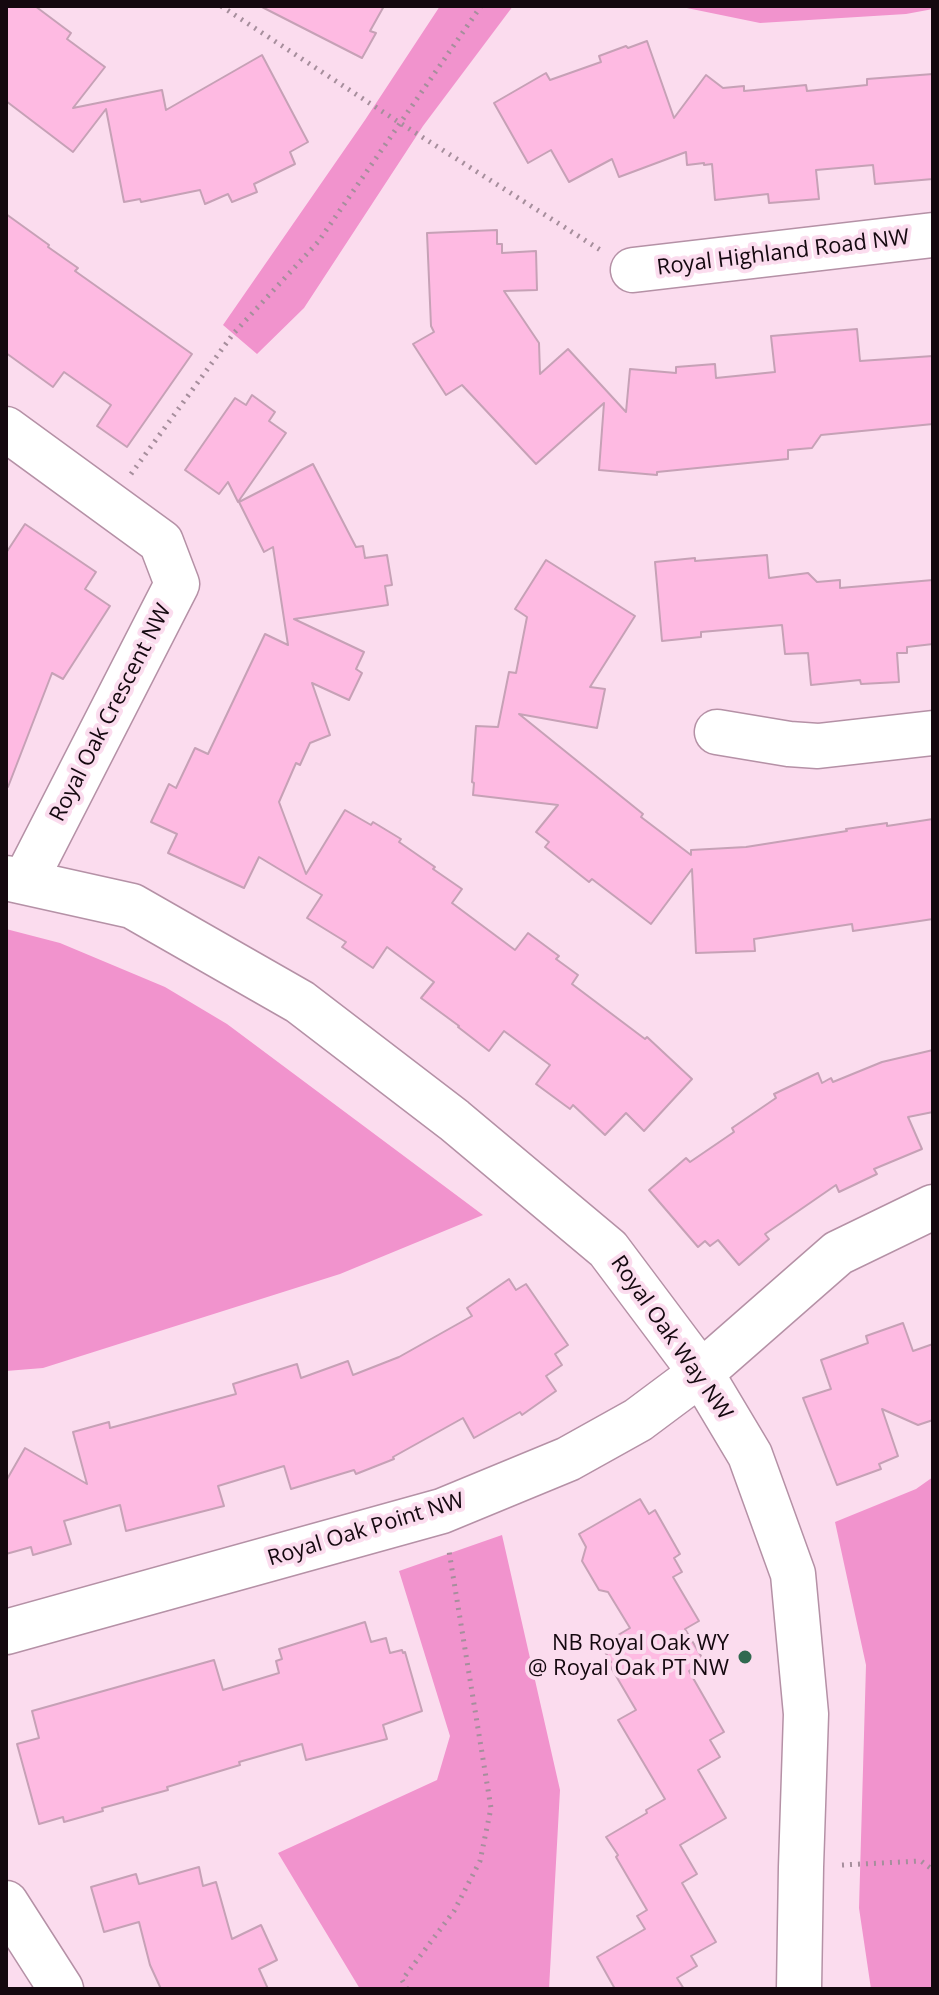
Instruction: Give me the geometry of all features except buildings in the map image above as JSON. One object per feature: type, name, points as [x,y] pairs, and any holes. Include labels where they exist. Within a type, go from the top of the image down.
[{"type":"street","name":"Royal Highland Road NW","points":[[633,270],[933,235]]},
{"type":"street","name":"Royal Oak Crescent NW","points":[[6,429],[161,542],[177,584],[15,880]]},
{"type":"street","points":[[717,732],[818,746],[933,733]]},
{"type":"street","name":"Royal Oak Way NW","points":[[15,880],[132,906],[300,1002],[454,1120],[608,1249],[701,1373],[750,1455],[793,1574],[806,1714],[799,1989]]},
{"type":"street","name":"Royal Oak Point NW","points":[[6,1632],[442,1511],[568,1459],[638,1420],[701,1373],[838,1253],[933,1207]]},
{"type":"street","points":[[6,1903],[61,1989]]},
{"type":"path","points":[[221,6],[633,270]]},
{"type":"path","points":[[107,503],[233,334],[318,242],[481,6]]},
{"type":"path","points":[[407,1989],[402,1980],[454,1911],[480,1861],[491,1808],[442,1511]]},
{"type":"path","points":[[801,1867],[921,1861],[933,1870]]},
{"type":"shaded area","points":[[440,6],[513,6],[423,126],[304,308],[257,354],[223,325]]},
{"type":"shaded area","points":[[677,6],[933,6],[933,9],[906,14],[760,23]]},
{"type":"shaded area","points":[[6,929],[60,943],[165,987],[227,1024],[483,1215],[340,1274],[43,1368],[6,1371]]},
{"type":"shaded area","points":[[933,1477],[933,1989],[871,1989],[859,1908],[866,1665],[835,1522],[916,1489]]},
{"type":"shaded area","points":[[502,1535],[560,1790],[549,1989],[360,1989],[278,1853],[437,1780],[450,1736],[399,1571]]},
{"type":"place","name":"NB Royal Oak WY @ Royal Oak PT NW","points":[[745,1657]]}]
